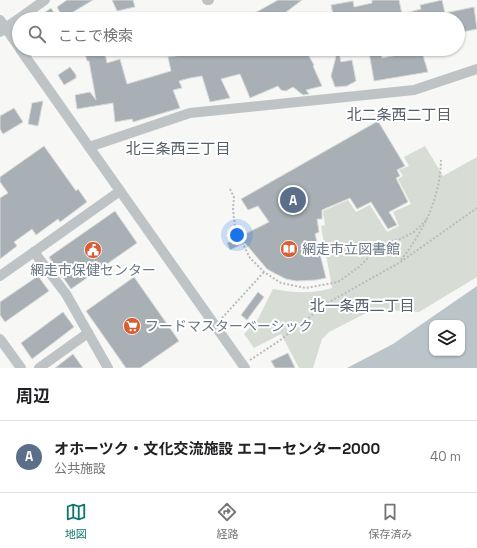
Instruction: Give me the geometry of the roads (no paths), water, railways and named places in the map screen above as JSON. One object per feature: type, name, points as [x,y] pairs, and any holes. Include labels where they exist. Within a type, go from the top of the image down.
[{"type":"street","points":[[26,12],[45,0]]},
{"type":"street","points":[[12,21],[2,27],[12,39]]},
{"type":"street","points":[[26,56],[244,368]]},
{"type":"street","points":[[89,147],[190,113],[414,90],[477,69]]},
{"type":"street","points":[[0,276],[120,191]]},
{"type":"street","points":[[34,252],[66,294],[108,368]]},
{"type":"street","points":[[39,368],[88,333]]},
{"type":"street","points":[[0,339],[21,368]]},
{"type":"place","name":"オホーツク・文化交流施設 エコーセンター2000","points":[[293,200]]},
{"type":"place","name":"網走市立図書館","points":[[289,249]]},
{"type":"place","name":"網走市保健センター","points":[[93,250]]},
{"type":"place","name":"フードマスターベーシック","points":[[132,326]]},
{"type":"district","name":"北二条西二丁目","points":[[399,115]]},
{"type":"district","name":"北三条西三丁目","points":[[178,149]]},
{"type":"district","name":"北一条西二丁目","points":[[362,306]]}]
